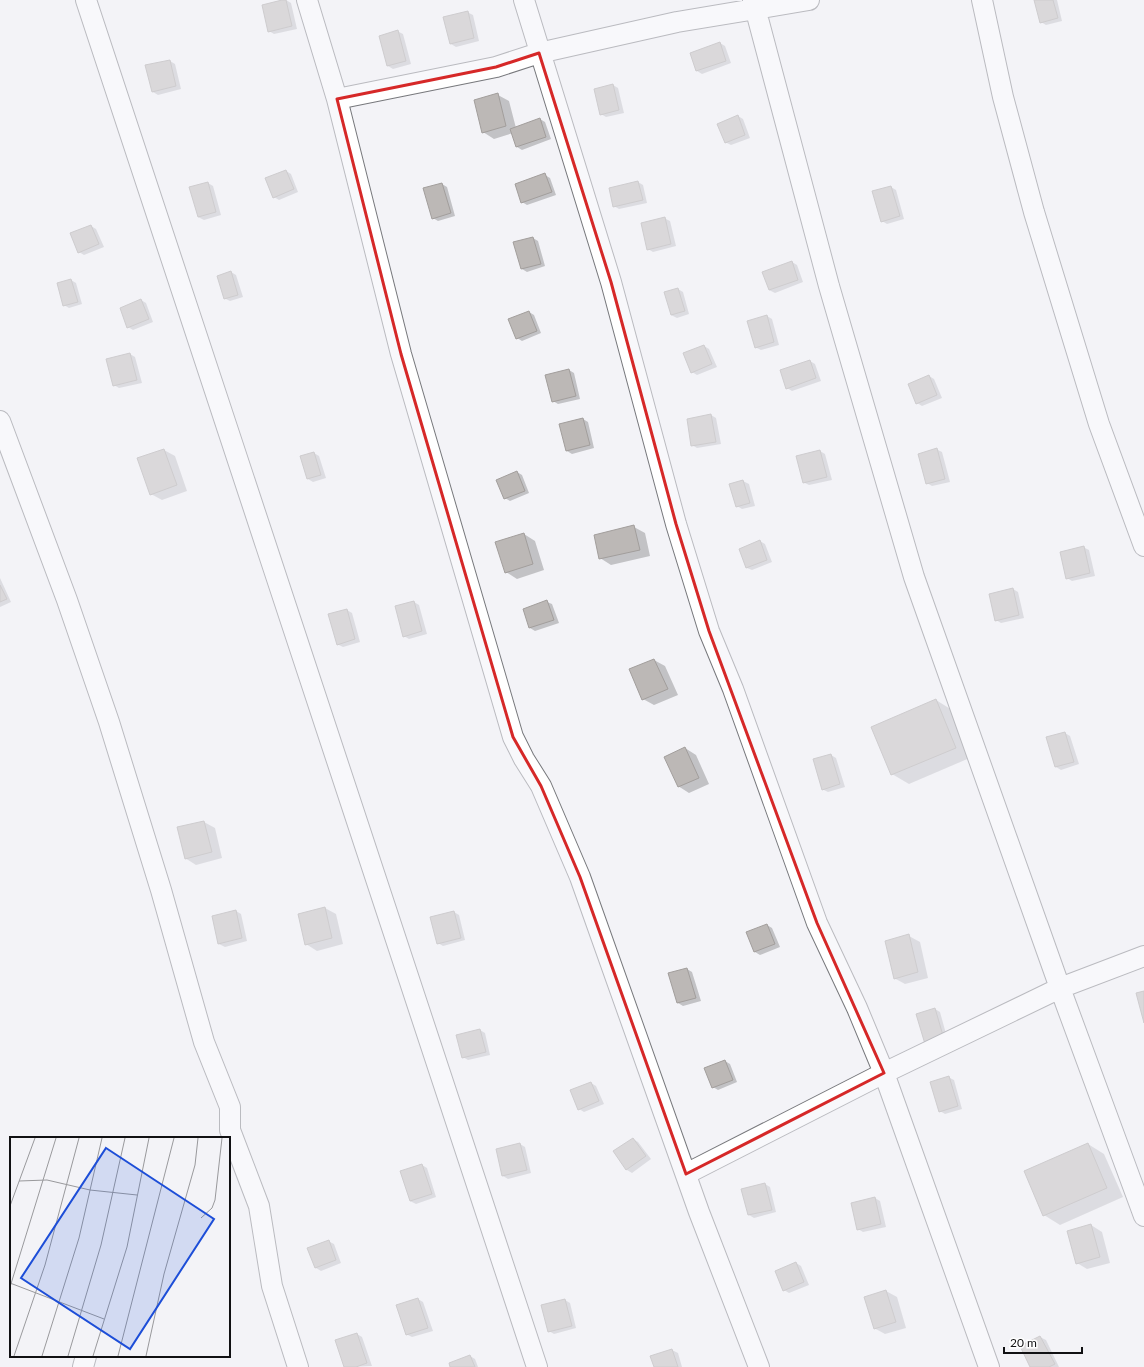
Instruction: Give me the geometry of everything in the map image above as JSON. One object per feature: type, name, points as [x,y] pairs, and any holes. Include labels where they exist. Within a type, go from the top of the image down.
[{"type":"street","points":[[86,0],[537,1367]]},
{"type":"street","points":[[307,0],[337,99],[401,354],[513,737],[524,759],[541,786],[580,877],[699,1212],[759,1367]]},
{"type":"street","points":[[524,0],[539,54],[611,282],[674,517],[709,631],[733,689],[817,923],[857,1008],[884,1073],[989,1367]]},
{"type":"street","points":[[337,99],[496,67],[539,54],[754,5],[809,0]]},
{"type":"street","points":[[982,0],[1003,96],[1034,212],[1099,424],[1144,546]]},
{"type":"street","points":[[754,5],[829,286],[914,577],[1060,988],[1144,1216]]},
{"type":"street","points":[[0,421],[64,593],[109,722],[161,890],[204,1042],[230,1107],[230,1130],[259,1206],[272,1286],[298,1367]]},
{"type":"street","points":[[686,1174],[884,1073],[1060,988],[1144,956]]},
{"type":"street","points":[[83,1367],[86,1357]]},
{"type":"highlighted area","points":[[539,53],[611,282],[676,524],[709,631],[817,923],[884,1073],[686,1174],[580,877],[541,786],[513,737],[401,354],[337,99],[496,67]]},
{"type":"building","points":[[286,0],[292,26],[268,32],[262,5]]},
{"type":"building","points":[[1034,0],[1053,0],[1058,18],[1040,23]]},
{"type":"building","points":[[468,11],[474,38],[450,44],[443,17]]},
{"type":"building","points":[[398,30],[406,61],[387,66],[379,36]]},
{"type":"building","points":[[720,42],[726,61],[696,71],[690,53]]},
{"type":"building","points":[[170,60],[176,86],[152,92],[145,65]]},
{"type":"building","points":[[613,84],[619,110],[600,115],[594,89]]},
{"type":"building","points":[[498,93],[506,126],[482,133],[474,100]]},
{"type":"building","points":[[738,115],[745,135],[725,143],[717,124]]},
{"type":"building","points":[[540,118],[546,137],[516,147],[510,129]]},
{"type":"building","points":[[286,170],[294,189],[273,198],[265,178]]},
{"type":"building","points":[[545,173],[552,192],[521,203],[515,184]]},
{"type":"building","points":[[638,181],[643,200],[613,207],[609,188]]},
{"type":"building","points":[[208,182],[216,212],[198,217],[189,187]]},
{"type":"building","points":[[442,183],[451,213],[432,219],[423,188]]},
{"type":"building","points":[[891,186],[900,216],[881,222],[872,191]]},
{"type":"building","points":[[665,217],[671,244],[647,250],[641,223]]},
{"type":"building","points":[[91,225],[99,244],[78,253],[70,233]]},
{"type":"building","points":[[533,237],[541,264],[521,269],[513,242]]},
{"type":"building","points":[[792,261],[798,280],[769,290],[762,272]]},
{"type":"building","points":[[231,271],[238,295],[224,299],[217,276]]},
{"type":"building","points":[[71,279],[78,302],[63,306],[57,283]]},
{"type":"building","points":[[678,288],[685,311],[671,315],[664,292]]},
{"type":"building","points":[[141,299],[149,319],[127,328],[120,308]]},
{"type":"building","points":[[529,311],[537,331],[516,339],[508,319]]},
{"type":"building","points":[[767,315],[774,342],[755,348],[747,321]]},
{"type":"building","points":[[704,345],[712,364],[691,373],[683,353]]},
{"type":"building","points":[[130,353],[137,380],[113,386],[106,359]]},
{"type":"building","points":[[810,360],[816,378],[786,389],[780,370]]},
{"type":"building","points":[[569,369],[576,396],[552,402],[545,375]]},
{"type":"building","points":[[929,375],[937,395],[916,404],[908,384]]},
{"type":"building","points":[[711,414],[716,442],[691,446],[687,419]]},
{"type":"building","points":[[583,418],[590,445],[566,451],[559,424]]},
{"type":"building","points":[[937,448],[945,479],[926,484],[918,454]]},
{"type":"building","points":[[164,449],[177,485],[150,495],[137,458]]},
{"type":"building","points":[[820,450],[827,477],[803,483],[796,456]]},
{"type":"building","points":[[314,452],[321,475],[307,479],[300,456]]},
{"type":"building","points":[[517,471],[525,491],[504,499],[496,480]]},
{"type":"building","points":[[743,480],[750,503],[736,507],[729,484]]},
{"type":"building","points":[[634,525],[640,550],[599,559],[594,535]]},
{"type":"building","points":[[524,533],[533,564],[505,573],[495,542]]},
{"type":"building","points":[[760,540],[767,560],[746,568],[739,549]]},
{"type":"building","points":[[1084,546],[1090,573],[1066,579],[1060,552]]},
{"type":"building","points":[[0,585],[7,599],[0,602]]},
{"type":"building","points":[[1013,588],[1019,615],[995,621],[989,594]]},
{"type":"building","points":[[547,600],[554,620],[529,628],[523,609]]},
{"type":"building","points":[[414,601],[422,631],[403,637],[395,606]]},
{"type":"building","points":[[347,609],[355,639],[337,645],[328,614]]},
{"type":"building","points":[[654,659],[668,689],[642,700],[629,669]]},
{"type":"building","points":[[936,699],[956,748],[891,775],[871,727]]},
{"type":"building","points":[[1065,732],[1074,762],[1055,767],[1046,737]]},
{"type":"building","points":[[685,747],[699,778],[678,787],[664,757]]},
{"type":"building","points":[[831,754],[840,784],[822,790],[813,759]]},
{"type":"building","points":[[204,821],[212,852],[185,859],[177,827]]},
{"type":"building","points":[[325,907],[332,938],[305,945],[298,914]]},
{"type":"building","points":[[236,910],[242,938],[218,944],[212,916]]},
{"type":"building","points":[[454,911],[461,938],[437,944],[430,917]]},
{"type":"building","points":[[767,924],[775,944],[754,952],[746,932]]},
{"type":"building","points":[[909,934],[918,972],[894,979],[885,941]]},
{"type":"building","points":[[687,968],[696,998],[677,1003],[668,973]]},
{"type":"building","points":[[1144,991],[1144,1023],[1136,993]]},
{"type":"building","points":[[935,1008],[944,1039],[925,1044],[916,1014]]},
{"type":"building","points":[[480,1029],[486,1052],[462,1058],[456,1035]]},
{"type":"building","points":[[725,1060],[733,1080],[712,1088],[704,1068]]},
{"type":"building","points":[[949,1076],[958,1106],[939,1112],[930,1082]]},
{"type":"building","points":[[591,1082],[599,1101],[578,1110],[570,1090]]},
{"type":"building","points":[[633,1138],[646,1156],[626,1170],[613,1151]]},
{"type":"building","points":[[520,1143],[527,1170],[502,1176],[496,1149]]},
{"type":"building","points":[[1088,1143],[1107,1188],[1043,1216],[1024,1171]]},
{"type":"building","points":[[422,1164],[432,1194],[410,1201],[400,1171]]},
{"type":"building","points":[[765,1183],[772,1210],[748,1215],[741,1189]]},
{"type":"building","points":[[875,1197],[881,1224],[857,1230],[851,1203]]},
{"type":"building","points":[[1091,1224],[1100,1257],[1076,1264],[1067,1231]]},
{"type":"building","points":[[329,1240],[336,1260],[315,1268],[307,1248]]},
{"type":"building","points":[[796,1262],[804,1282],[783,1291],[775,1271]]},
{"type":"building","points":[[886,1290],[896,1322],[874,1329],[864,1297]]},
{"type":"building","points":[[418,1298],[428,1328],[406,1335],[396,1305]]},
{"type":"building","points":[[565,1299],[572,1326],[548,1332],[541,1305]]},
{"type":"building","points":[[357,1333],[367,1363],[356,1367],[344,1367],[335,1340]]},
{"type":"building","points":[[1040,1336],[1055,1364],[1049,1367],[1030,1367],[1020,1346]]},
{"type":"building","points":[[672,1349],[678,1367],[654,1367],[650,1356]]},
{"type":"building","points":[[470,1355],[475,1367],[450,1367],[449,1363]]}]
